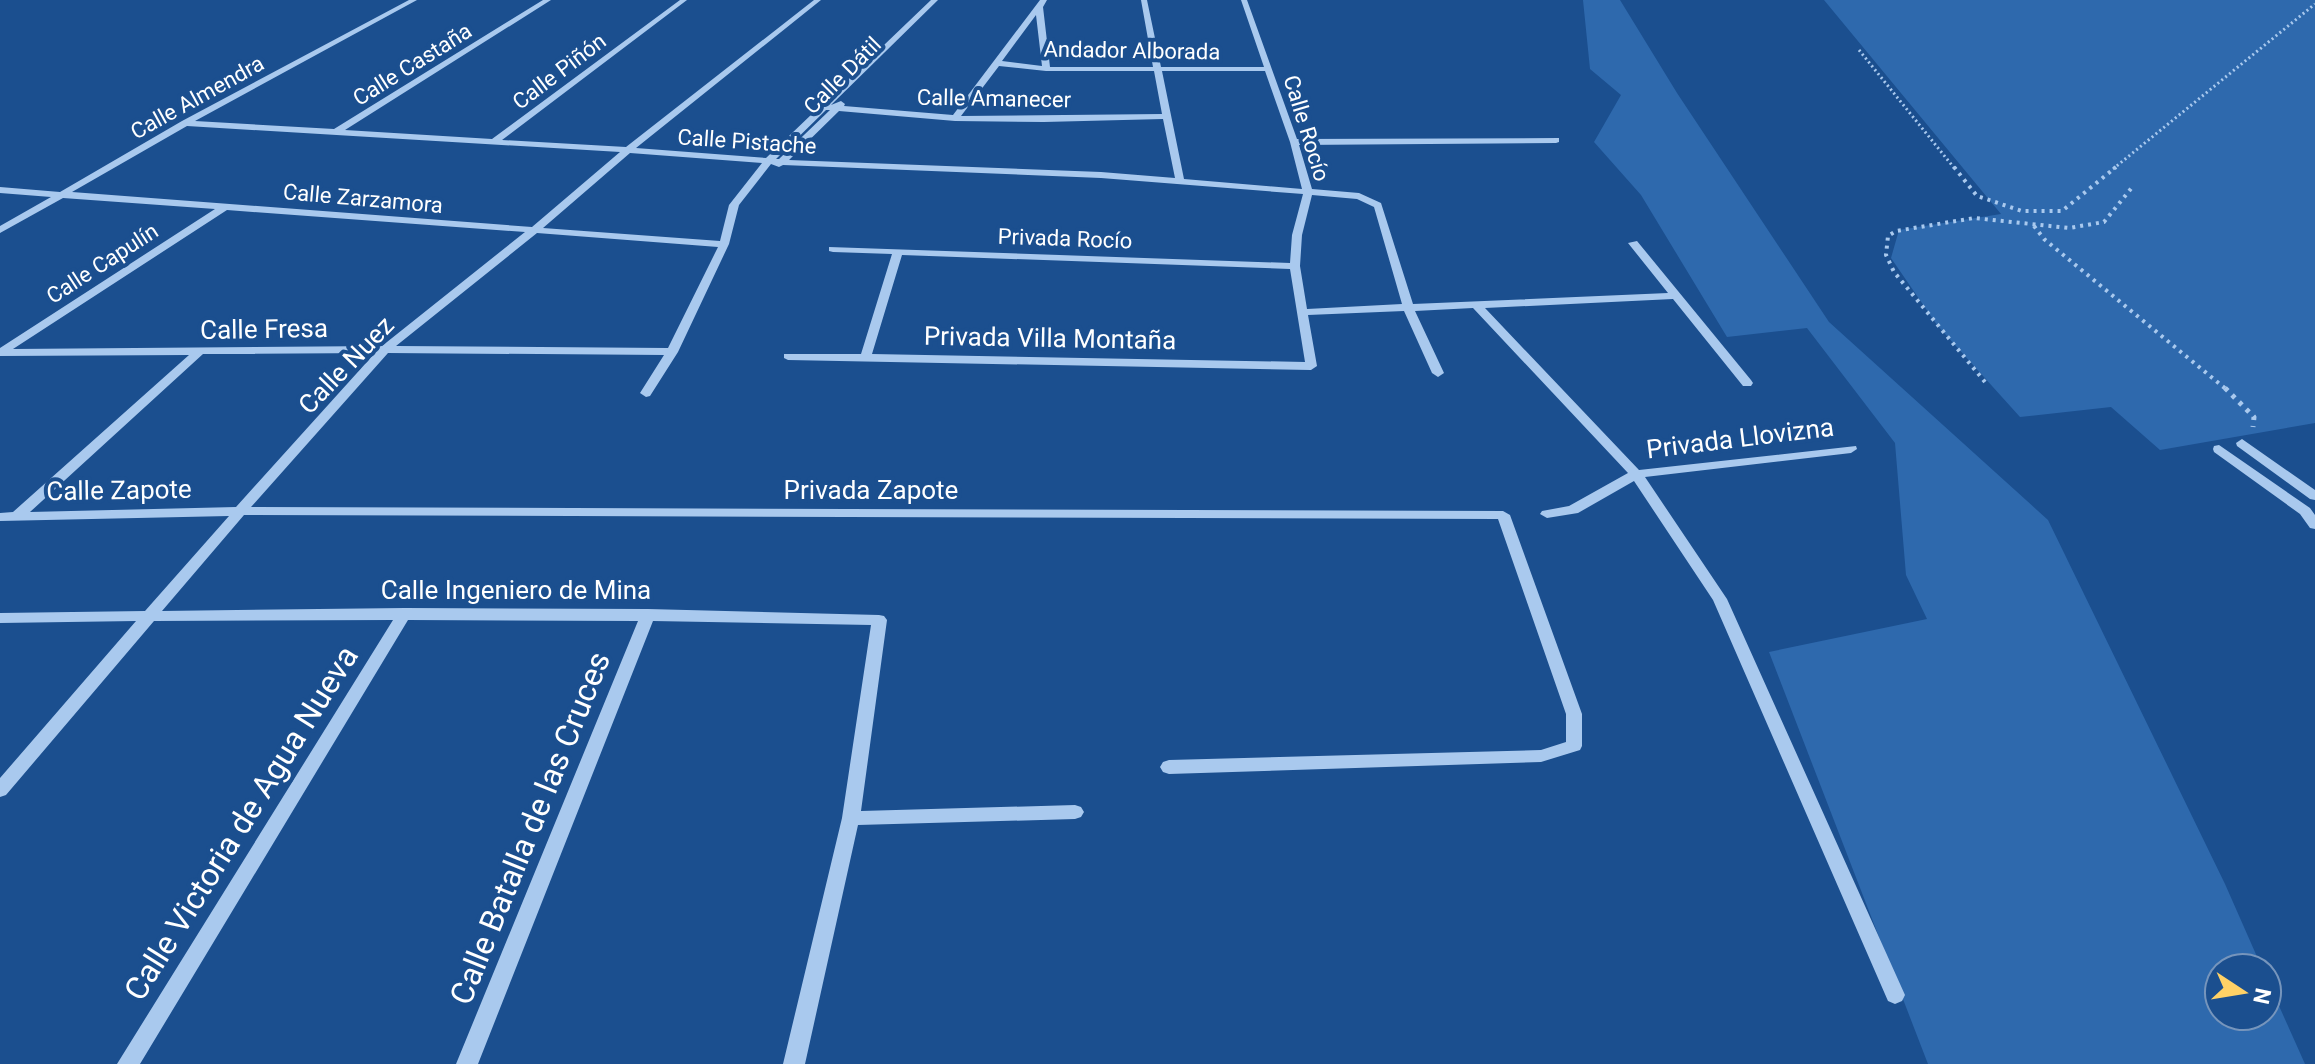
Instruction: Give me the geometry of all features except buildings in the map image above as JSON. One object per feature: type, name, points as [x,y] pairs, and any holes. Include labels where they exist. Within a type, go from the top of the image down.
[{"type":"street","name":"Calle Almendra","points":[[0,230],[185,123],[414,0]]},
{"type":"street","name":"Calle Castaña","points":[[335,132],[548,0]]},
{"type":"street","name":"Calle Piñón","points":[[495,141],[684,0]]},
{"type":"street","name":"Calle Nuez","points":[[0,790],[240,511],[385,349],[533,231],[628,150],[818,0]]},
{"type":"street","points":[[933,0],[946,1]]},
{"type":"street","name":"Calle Dátil","points":[[646,393],[672,352],[724,244],[734,205],[768,161],[933,0]]},
{"type":"street","points":[[1144,0],[1180,181]]},
{"type":"street","name":"Calle Rocío","points":[[1244,0],[1294,142],[1308,192],[1297,235],[1295,266],[1311,366]]},
{"type":"street","name":"Calle Dátil","points":[[761,173],[783,162],[946,1]]},
{"type":"street","points":[[955,118],[1042,3]]},
{"type":"street","points":[[1042,3],[1046,69]]},
{"type":"street","name":"Andador Alborada","points":[[996,63],[1046,69],[1268,69]]},
{"type":"street","name":"Calle Amanecer","points":[[823,107],[955,118],[1165,116]]},
{"type":"street","name":"Calle Pistache","points":[[185,123],[783,162],[1180,181],[1359,196],[1378,205],[1409,309]]},
{"type":"street","points":[[1294,142],[1556,140]]},
{"type":"street","name":"Calle Zarzamora","points":[[0,190],[724,244]]},
{"type":"street","name":"Calle Capulín","points":[[0,353],[225,206]]},
{"type":"street","points":[[1633,243],[1747,383]]},
{"type":"street","name":"Privada Rocío","points":[[833,249],[1295,266]]},
{"type":"street","points":[[866,356],[898,252]]},
{"type":"street","points":[[1304,312],[1675,296]]},
{"type":"street","points":[[1477,306],[1636,474],[1720,599],[1895,995]]},
{"type":"street","points":[[1409,309],[1438,373]]},
{"type":"street","name":"Calle Fresa","points":[[0,353],[385,349],[672,352]]},
{"type":"street","points":[[16,517],[200,351]]},
{"type":"street","name":"Privada Villa Montaña","points":[[788,356],[1311,366]]},
{"type":"street","points":[[2246,447],[2315,496]]},
{"type":"street","name":"Privada Llovizna","points":[[1636,474],[1851,449]]},
{"type":"street","points":[[2219,449],[2310,510],[2315,525]]},
{"type":"street","points":[[1547,514],[1573,510],[1636,474]]},
{"type":"street","name":"Privada Zapote","points":[[240,511],[1503,515],[1574,714],[1574,746],[1541,756],[1169,767]]},
{"type":"street","name":"Calle Zapote","points":[[0,517],[240,511]]},
{"type":"street","name":"Calle Ingeniero de Mina","points":[[0,618],[405,613],[648,614],[879,620],[851,818]]},
{"type":"street","name":"Calle Victoria de Agua Nueva","points":[[128,1064],[405,613]]},
{"type":"street","name":"Calle Batalla de las Cruces","points":[[467,1064],[648,614]]},
{"type":"street","points":[[794,1064],[851,818],[1075,812]]},
{"type":"path","points":[[1859,50],[1977,196],[2022,211],[2062,211],[2315,4]]},
{"type":"path","points":[[1985,382],[1894,272],[1886,255],[1888,236],[1896,231],[1974,218],[2069,228],[2104,222],[2134,185]]},
{"type":"path","points":[[2033,225],[2044,239],[2206,370],[2254,417],[2246,447]]},
{"type":"shaded area","points":[[1583,0],[1620,0],[1677,93],[1829,322],[2048,520],[2255,952],[2203,952],[2203,1032],[2283,1032],[2283,1015],[2305,1064],[1928,1064],[1769,652],[1927,619],[1906,575],[1895,443],[1807,328],[1727,337],[1641,195],[1594,142],[1621,95],[1590,69]]},
{"type":"shaded area","points":[[1824,0],[2315,0],[2315,423],[2160,450],[2111,407],[2020,417],[1937,325],[1891,258],[1899,230],[2001,214]]}]
